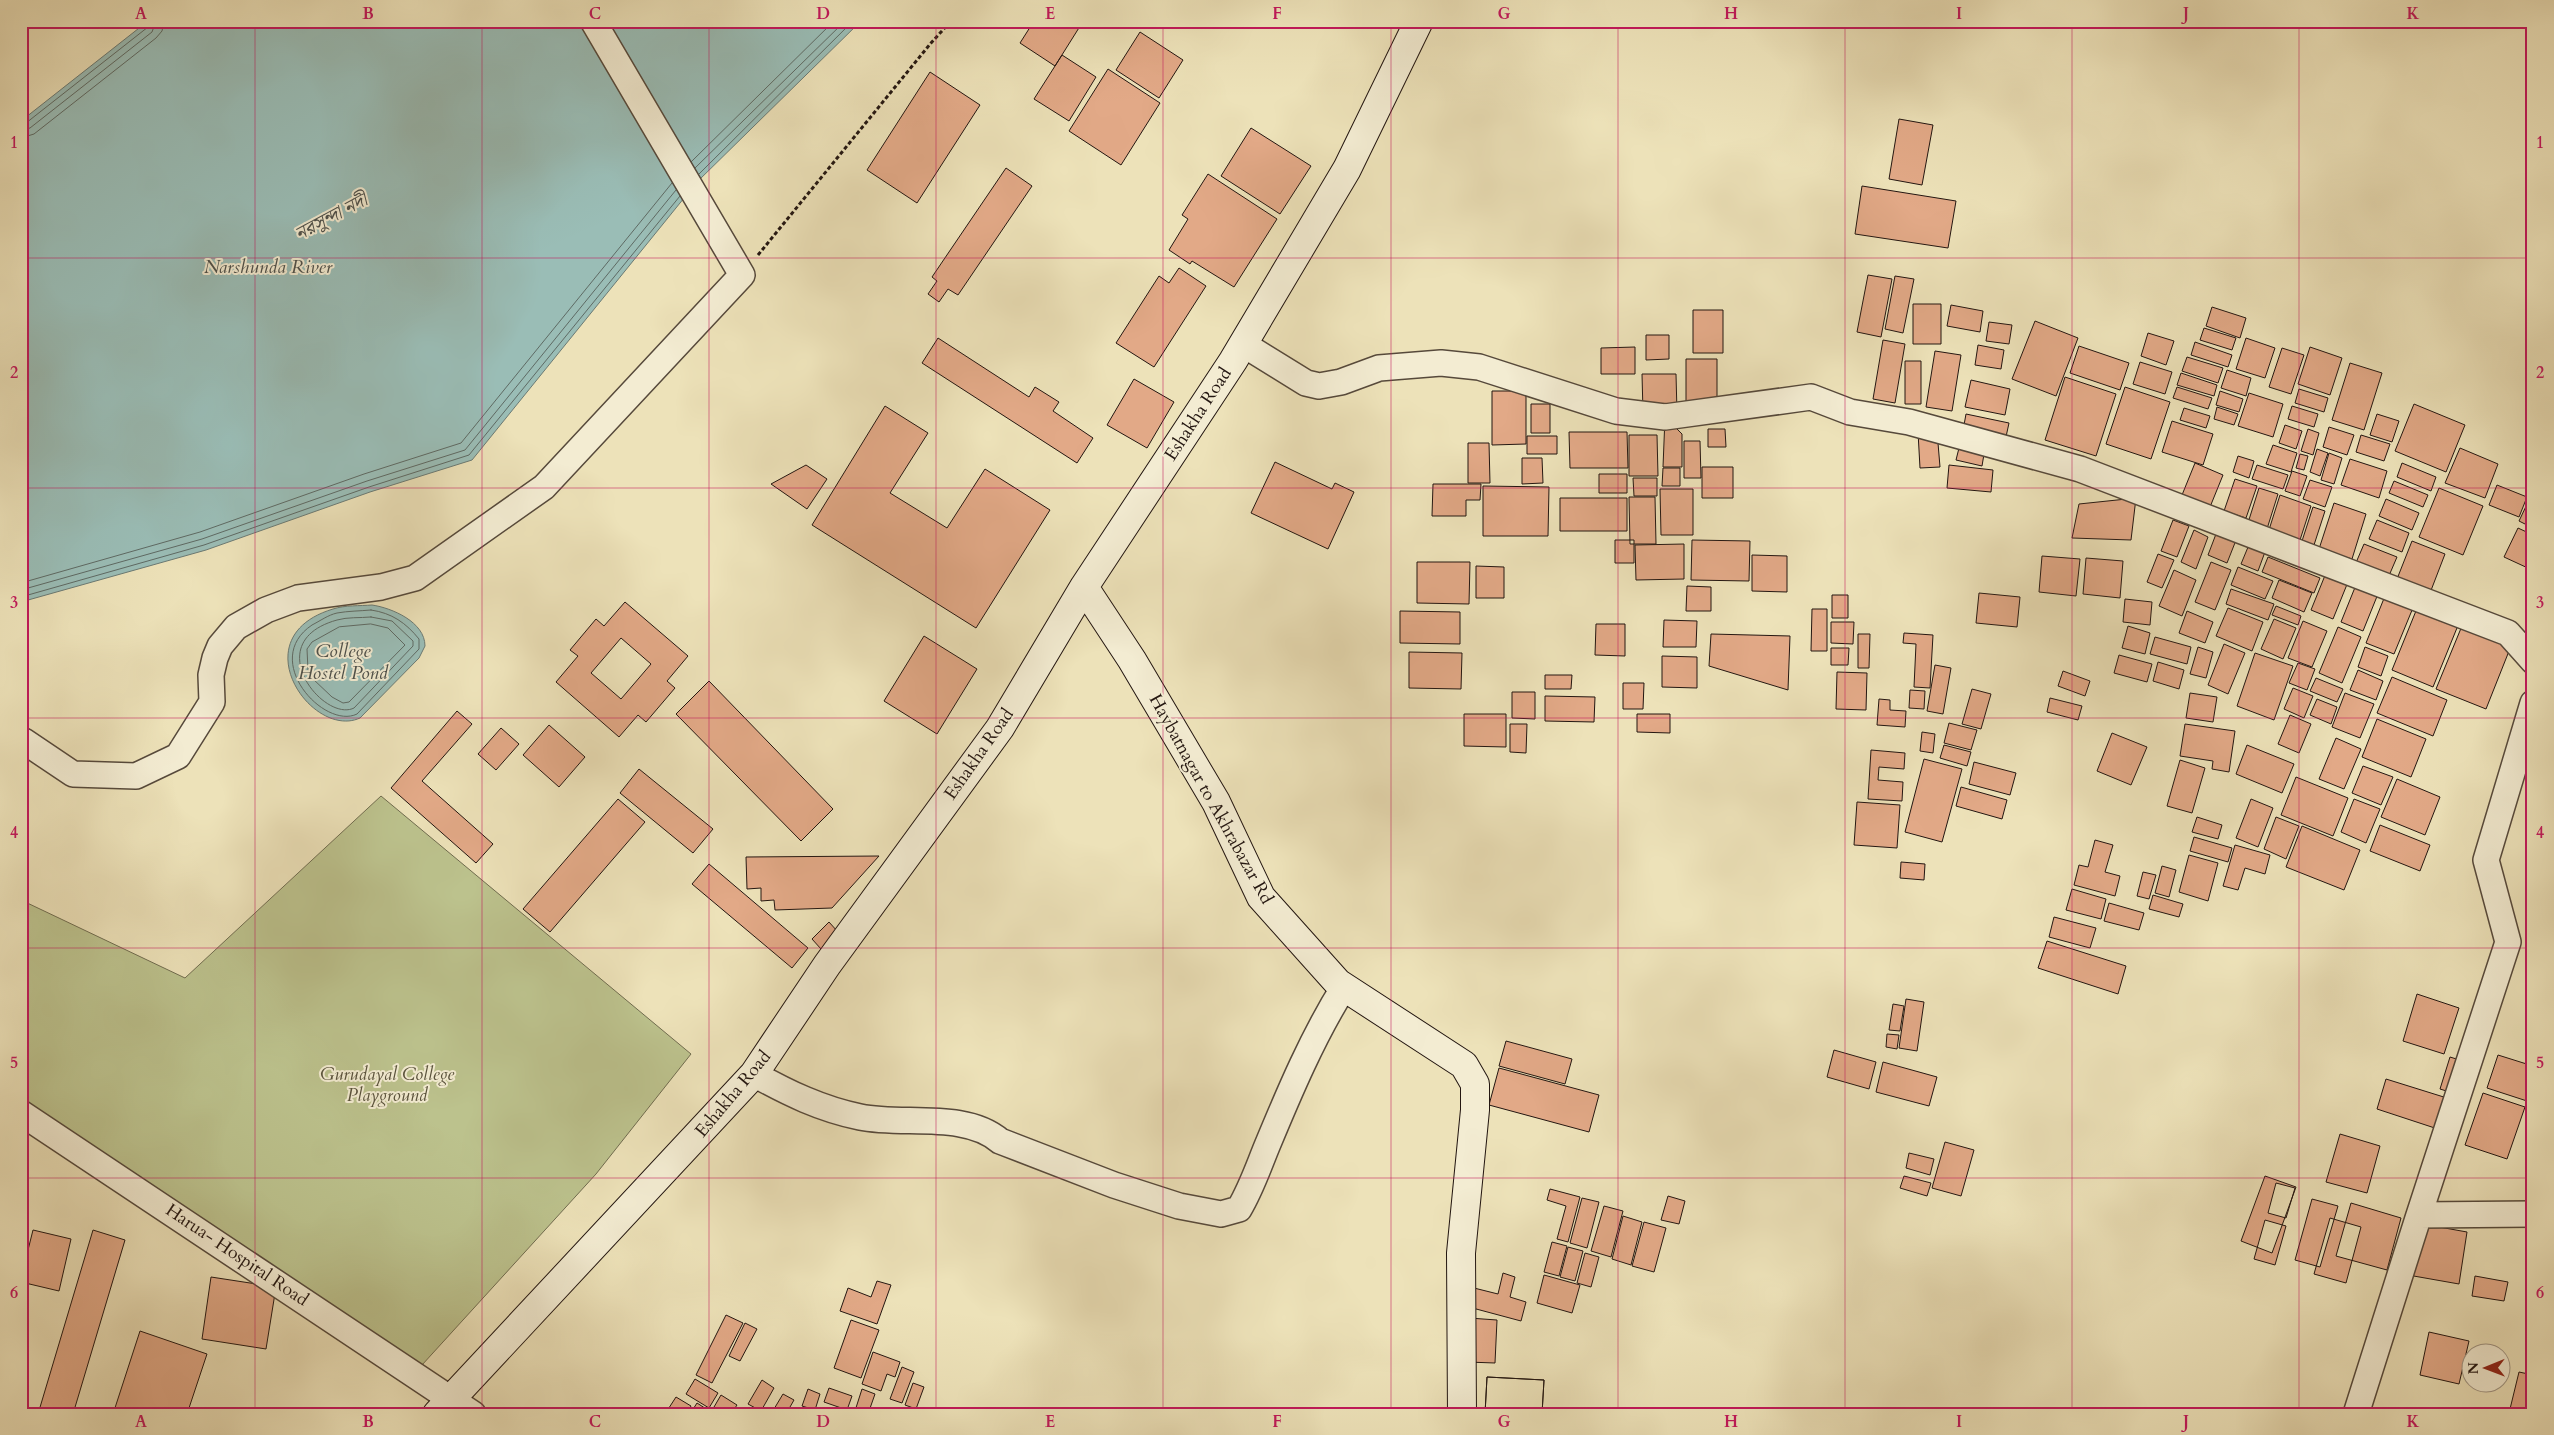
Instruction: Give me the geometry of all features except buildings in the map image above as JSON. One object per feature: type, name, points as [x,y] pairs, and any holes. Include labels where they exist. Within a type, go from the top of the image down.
[{"type":"street","points":[[24,741],[73,774],[136,776],[178,756],[212,702],[211,675],[215,658],[220,646],[236,627],[266,610],[298,598],[381,587],[415,578],[544,487],[742,274],[593,21]]},
{"type":"street","name":"Eshakha Road","points":[[454,1408],[754,1074],[827,965],[1000,728],[1084,587],[1243,344],[1347,169],[1419,21]]},
{"type":"street","points":[[1243,344],[1306,383],[1319,386],[1341,382],[1379,368],[1441,363],[1479,367],[1616,411],[1665,417],[1811,397],[1850,412],[1909,422],[2080,469],[2508,633],[2533,661]]},
{"type":"street","name":"Haybatnagar to Akhrabazar Rd","points":[[1084,587],[1132,660],[1216,802],[1261,896],[1304,947],[1344,987],[1464,1065],[1475,1084],[1475,1110],[1462,1253],[1462,1414]]},
{"type":"street","points":[[2356,1414],[2508,942],[2486,860],[2533,703]]},
{"type":"street","points":[[754,1074],[812,1104],[860,1117],[900,1122],[962,1124],[990,1132],[1000,1141],[1114,1185],[1179,1206],[1221,1214],[1239,1209],[1252,1187],[1267,1146],[1305,1062],[1332,1006],[1344,987]]},
{"type":"street","name":"Harua- Hospital Road","points":[[21,1113],[454,1408]]},
{"type":"street","points":[[2419,1215],[2533,1214]]},
{"type":"path","points":[[742,274],[925,51],[952,21]]},
{"type":"green space","name":"Gurudayal College Playground","points":[[381,796],[691,1054],[596,1174],[422,1365],[21,1101],[21,900],[185,978]]},
{"type":"water","name":"Narshunda River","points":[[148,21],[861,21],[697,182],[472,460],[370,492],[206,550],[21,602],[21,121]]},
{"type":"water","name":"College Hostel Pond","points":[[372,605],[389,609],[414,623],[424,637],[425,646],[419,658],[360,718],[341,721],[322,714],[306,701],[294,682],[288,662],[291,641],[305,623],[333,609],[347,606]]},
{"type":"water label","name":"নরসুন্দা নদী","points":[[331,217]]}]
